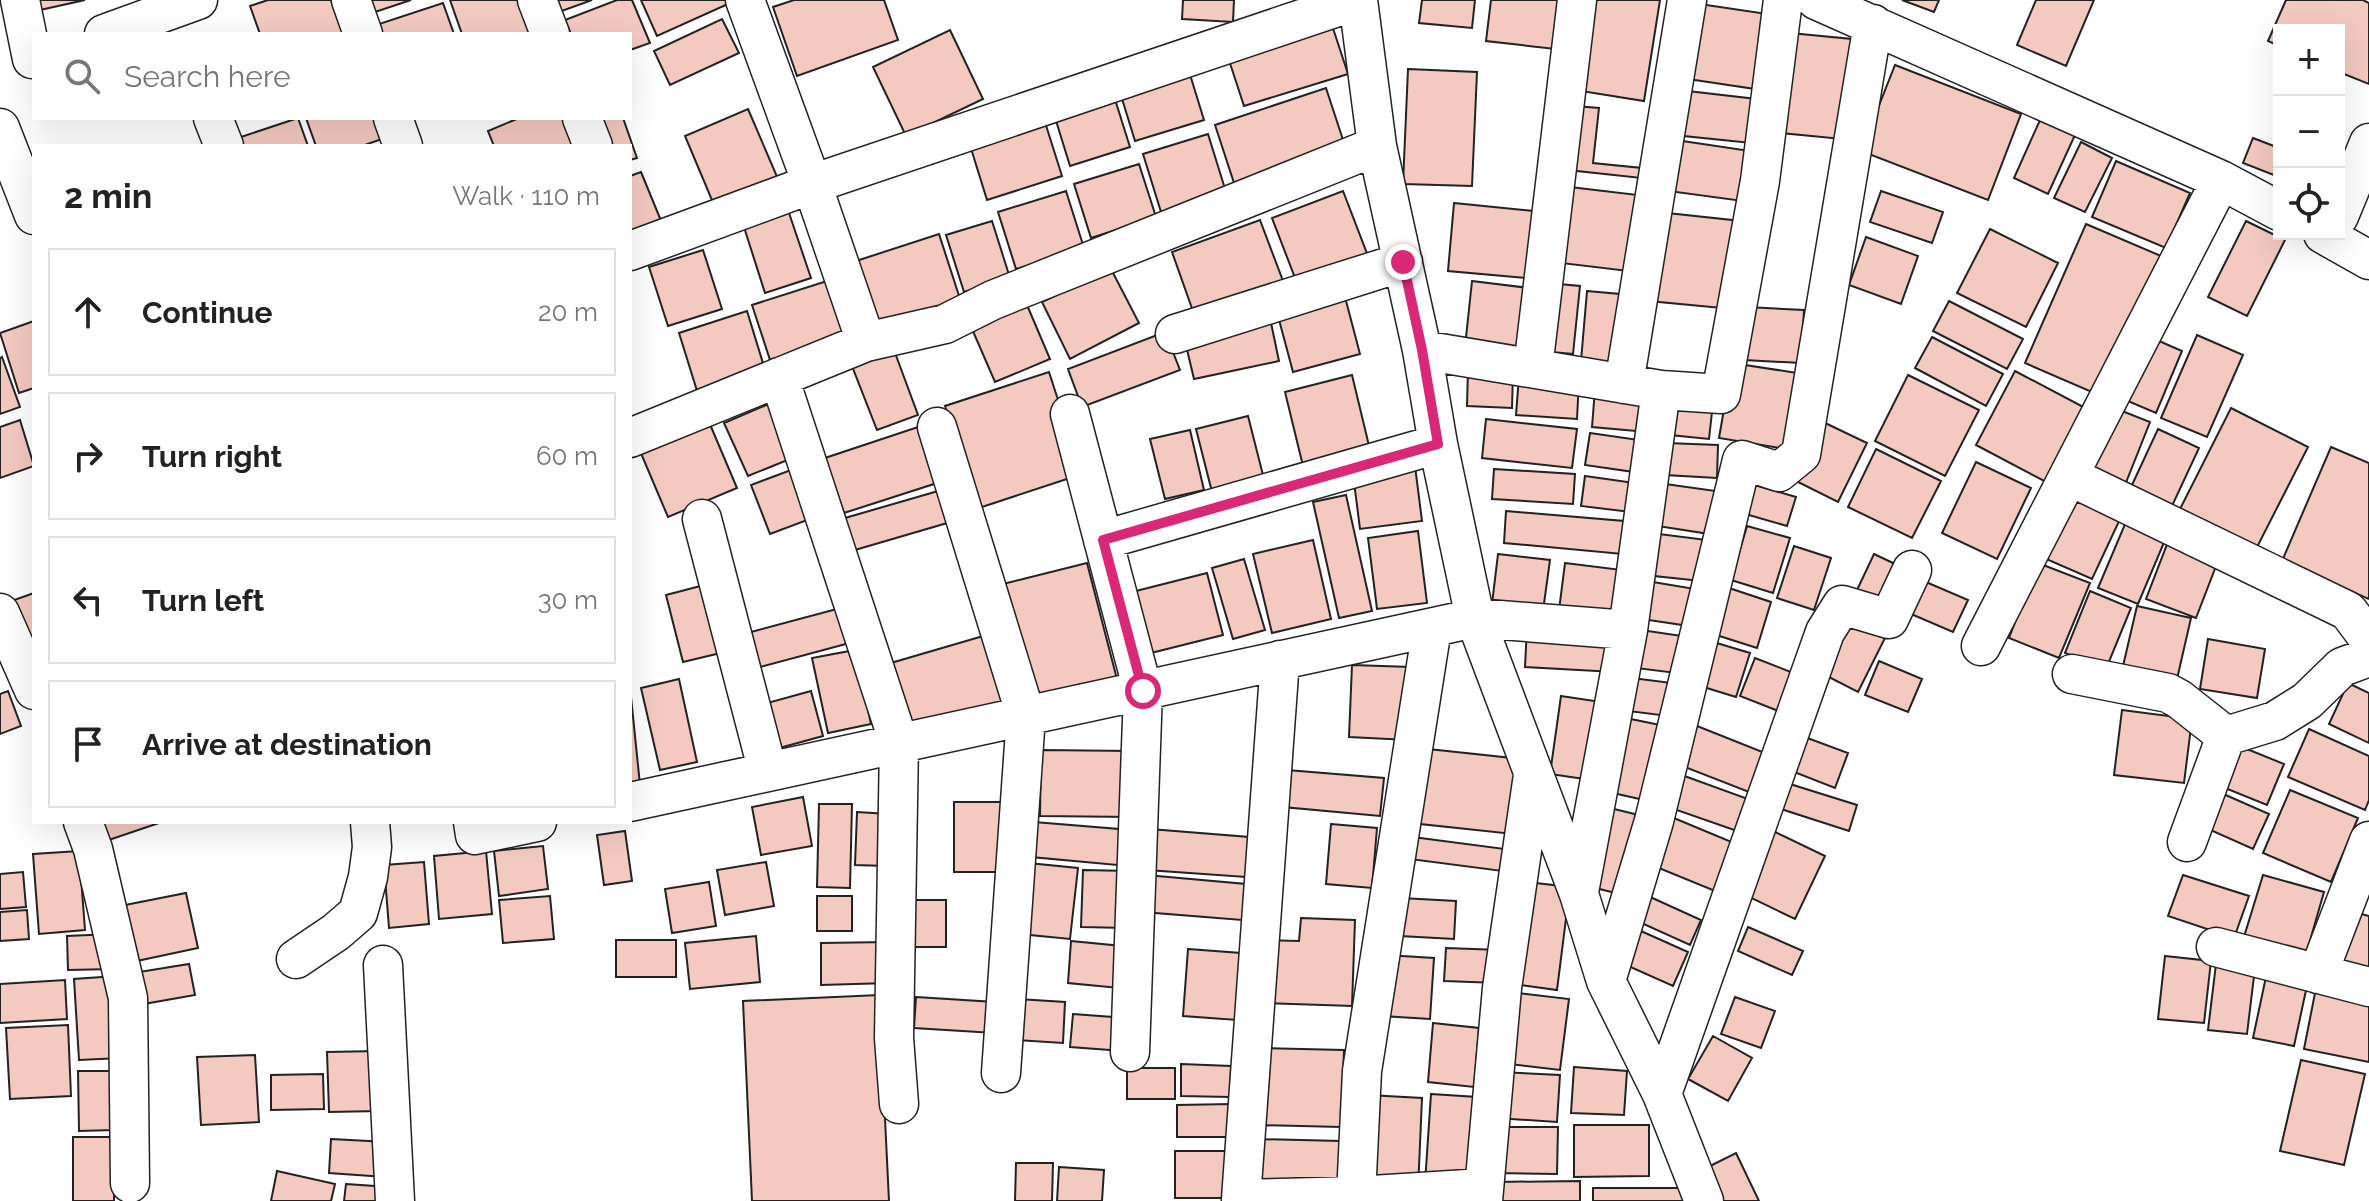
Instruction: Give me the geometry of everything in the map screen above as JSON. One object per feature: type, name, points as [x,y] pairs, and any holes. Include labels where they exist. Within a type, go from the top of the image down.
[{"type":"street","points":[[20,0],[22,63]]},
{"type":"street","points":[[351,0],[362,32]]},
{"type":"street","points":[[537,0],[549,32]]},
{"type":"street","points":[[745,0],[866,342]]},
{"type":"street","points":[[632,247],[1358,0],[1377,146],[1422,350],[1438,444],[1475,618],[1579,894],[1606,981],[1662,1094],[1704,1201]]},
{"type":"street","points":[[1533,368],[1577,0]]},
{"type":"street","points":[[1624,384],[1687,0]]},
{"type":"street","points":[[1422,350],[1661,390],[1721,394],[1760,181],[1783,0]]},
{"type":"street","points":[[1816,0],[2221,180],[2273,208]]},
{"type":"street","points":[[111,32],[180,11]]},
{"type":"street","points":[[1606,981],[1654,821],[1742,460],[1779,472],[1801,454],[1873,24]]},
{"type":"street","points":[[214,120],[223,144]]},
{"type":"street","points":[[394,120],[402,144]]},
{"type":"street","points":[[583,120],[592,144]]},
{"type":"street","points":[[0,128],[32,210]]},
{"type":"street","points":[[2345,198],[2369,143]]},
{"type":"street","points":[[632,437],[866,342],[945,324],[993,300],[1377,146]]},
{"type":"street","points":[[1981,646],[2221,180]]},
{"type":"street","points":[[2344,240],[2369,260]]},
{"type":"street","points":[[1175,334],[1403,262]]},
{"type":"street","points":[[779,377],[899,743],[894,1038],[899,1104]]},
{"type":"street","points":[[1579,894],[1628,630],[1661,390]]},
{"type":"street","points":[[1070,414],[1143,691],[1130,1052]]},
{"type":"street","points":[[937,427],[1026,716],[1001,1073]]},
{"type":"street","points":[[1103,540],[1438,444]]},
{"type":"street","points":[[2069,476],[2348,611],[2369,639]]},
{"type":"street","points":[[702,519],[768,772]]},
{"type":"street","points":[[1662,1094],[1825,632],[1842,605],[1889,619],[1912,570]]},
{"type":"street","points":[[0,613],[32,685]]},
{"type":"street","points":[[632,802],[1475,618],[1628,630]]},
{"type":"street","points":[[1356,1196],[1362,1071],[1432,628]]},
{"type":"street","points":[[2226,736],[2275,721],[2307,701],[2342,667],[2369,657]]},
{"type":"street","points":[[1280,660],[1241,1199],[1483,1194],[1502,988],[1533,771]]},
{"type":"street","points":[[2072,674],[2168,693],[2226,736]]},
{"type":"street","points":[[2187,842],[2226,736]]},
{"type":"street","points":[[84,824],[93,849],[128,998],[130,1183]]},
{"type":"street","points":[[296,959],[358,913],[368,877],[372,847],[370,824]]},
{"type":"street","points":[[473,824],[475,835],[527,824]]},
{"type":"street","points":[[2318,974],[2369,841]]},
{"type":"street","points":[[2216,947],[2369,987]]},
{"type":"street","points":[[383,965],[395,1201]]},
{"type":"building","points":[[38,0],[85,0],[40,10]]},
{"type":"building","points":[[268,0],[331,0],[342,32],[259,32],[250,6]]},
{"type":"building","points":[[361,0],[411,0],[366,15]]},
{"type":"building","points":[[450,0],[518,0],[530,32],[461,32]]},
{"type":"building","points":[[555,0],[592,0],[559,12]]},
{"type":"building","points":[[617,0],[632,0],[650,43],[632,49],[632,32],[570,32],[565,20]]},
{"type":"building","points":[[641,0],[726,0],[728,4],[657,36]]},
{"type":"building","points":[[794,0],[884,0],[898,40],[797,76],[773,7]]},
{"type":"building","points":[[1183,0],[1234,0],[1233,22],[1182,19]]},
{"type":"building","points":[[1422,0],[1475,0],[1472,28],[1419,23]]},
{"type":"building","points":[[1491,0],[1570,0],[1564,50],[1486,41]]},
{"type":"building","points":[[1596,0],[1660,0],[1644,101],[1581,91]]},
{"type":"building","points":[[1902,0],[1939,0],[1934,12]]},
{"type":"building","points":[[2036,0],[2094,0],[2066,66],[2017,45]]},
{"type":"building","points":[[2286,0],[2363,0],[2369,3],[2369,84],[2345,74],[2345,24],[2275,24]]},
{"type":"building","points":[[443,3],[453,32],[382,32],[379,24]]},
{"type":"building","points":[[1693,3],[1774,15],[1762,90],[1681,78]]},
{"type":"building","points":[[1329,16],[1348,74],[1244,106],[1225,48]]},
{"type":"building","points":[[722,19],[739,53],[670,85],[654,51]]},
{"type":"building","points":[[950,30],[983,99],[906,136],[873,67]]},
{"type":"building","points":[[1790,33],[1852,39],[1842,139],[1781,133]]},
{"type":"building","points":[[1895,65],[2021,114],[1988,200],[1861,151]]},
{"type":"building","points":[[1188,68],[1204,120],[1135,141],[1119,89]]},
{"type":"building","points":[[1408,69],[1477,72],[1472,186],[1403,184]]},
{"type":"building","points":[[1326,88],[1346,149],[1235,186],[1215,125]]},
{"type":"building","points":[[1679,90],[1765,100],[1761,144],[1674,135]]},
{"type":"building","points":[[1113,93],[1130,147],[1070,166],[1053,111]]},
{"type":"building","points":[[1575,106],[1599,108],[1593,163],[1642,168],[1641,178],[1568,170]]},
{"type":"building","points":[[748,109],[778,179],[714,205],[685,136]]},
{"type":"building","points":[[1044,119],[1062,176],[987,200],[969,142]]},
{"type":"building","points":[[299,120],[307,144],[233,144],[232,140]]},
{"type":"building","points":[[307,120],[376,120],[382,139],[368,144],[315,144]]},
{"type":"building","points":[[514,120],[570,120],[580,144],[493,144],[488,131]]},
{"type":"building","points":[[595,120],[624,120],[637,158],[632,159],[632,144],[602,144]]},
{"type":"building","points":[[2040,120],[2075,135],[2048,194],[2014,178]]},
{"type":"building","points":[[1208,134],[1226,192],[1161,212],[1143,154]]},
{"type":"building","points":[[2253,138],[2273,146],[2273,175],[2243,163]]},
{"type":"building","points":[[1669,139],[1757,152],[1750,202],[1661,190]]},
{"type":"building","points":[[2081,142],[2112,158],[2085,212],[2054,198]]},
{"type":"building","points":[[2116,161],[2190,193],[2166,248],[2092,217]]},
{"type":"building","points":[[1139,164],[1156,217],[1091,238],[1074,184]]},
{"type":"building","points":[[641,172],[664,228],[635,241],[632,234],[632,175]]},
{"type":"building","points":[[1570,187],[1638,195],[1628,271],[1561,263]]},
{"type":"building","points":[[1066,191],[1084,248],[1016,269],[998,212]]},
{"type":"building","points":[[1343,191],[1368,256],[1297,283],[1272,218]]},
{"type":"building","points":[[1881,191],[1943,212],[1932,243],[1870,222]]},
{"type":"building","points":[[1454,203],[1533,211],[1526,278],[1448,271]]},
{"type":"building","points":[[788,210],[811,278],[765,293],[743,224]]},
{"type":"building","points":[[1658,212],[1741,221],[1732,309],[1649,301]]},
{"type":"building","points":[[1260,220],[1283,281],[1194,314],[1172,252]]},
{"type":"building","points":[[992,221],[1010,278],[964,292],[946,235]]},
{"type":"building","points":[[2246,221],[2273,234],[2273,240],[2285,240],[2247,316],[2208,297]]},
{"type":"building","points":[[2086,224],[2168,259],[2108,399],[2025,363]]},
{"type":"building","points":[[1990,229],[2058,263],[2026,327],[1957,293]]},
{"type":"building","points":[[939,234],[962,305],[875,333],[853,262]]},
{"type":"building","points":[[1866,237],[1918,256],[1901,304],[1849,285]]},
{"type":"building","points":[[703,250],[722,309],[668,326],[649,267]]},
{"type":"building","points":[[1111,269],[1139,323],[1070,359],[1042,302]]},
{"type":"building","points":[[827,281],[845,340],[771,363],[752,305]]},
{"type":"building","points":[[1472,281],[1529,288],[1522,353],[1465,347]]},
{"type":"building","points":[[1548,283],[1580,286],[1573,354],[1541,351]]},
{"type":"building","points":[[1587,291],[1620,294],[1614,363],[1581,361]]},
{"type":"building","points":[[1345,297],[1360,354],[1293,372],[1278,316]]},
{"type":"building","points":[[1949,301],[2023,339],[2007,369],[1933,331]]},
{"type":"building","points":[[1027,305],[1050,359],[995,382],[972,329]]},
{"type":"building","points":[[1747,307],[1804,310],[1801,363],[1744,360]]},
{"type":"building","points":[[747,311],[766,373],[698,394],[679,333]]},
{"type":"building","points":[[1270,318],[1279,361],[1194,379],[1184,337]]},
{"type":"building","points":[[32,322],[32,389],[19,393],[0,333]]},
{"type":"building","points":[[1165,332],[1180,370],[1082,407],[1068,369]]},
{"type":"building","points":[[2197,335],[2243,355],[2207,437],[2161,418]]},
{"type":"building","points":[[1932,337],[2003,374],[1986,406],[1915,368]]},
{"type":"building","points":[[2150,337],[2182,351],[2156,413],[2123,399]]},
{"type":"building","points":[[894,350],[918,415],[877,430],[852,366]]},
{"type":"building","points":[[0,358],[20,407],[0,414]]},
{"type":"building","points":[[1732,363],[1810,375],[1798,451],[1719,438]]},
{"type":"building","points":[[1468,370],[1513,372],[1512,408],[1467,406]]},
{"type":"building","points":[[2015,371],[2089,410],[2050,484],[1976,445]]},
{"type":"building","points":[[1049,372],[1082,474],[979,508],[945,406]]},
{"type":"building","points":[[1352,375],[1371,454],[1304,470],[1285,392]]},
{"type":"building","points":[[1908,375],[1979,410],[1945,476],[1875,441]]},
{"type":"building","points":[[1519,376],[1579,380],[1577,419],[1516,415]]},
{"type":"building","points":[[1595,389],[1650,395],[1647,432],[1592,427]]},
{"type":"building","points":[[1674,399],[1713,403],[1709,439],[1670,435]]},
{"type":"building","points":[[771,403],[795,457],[748,476],[724,423]]},
{"type":"building","points":[[2231,408],[2308,447],[2253,555],[2176,517]]},
{"type":"building","points":[[2117,409],[2150,422],[2125,485],[2091,471]]},
{"type":"building","points":[[1248,416],[1264,479],[1212,492],[1196,429]]},
{"type":"building","points":[[1486,419],[1577,429],[1572,468],[1482,458]]},
{"type":"building","points":[[20,420],[32,467],[0,478],[0,427]]},
{"type":"building","points":[[1821,421],[1867,443],[1838,502],[1792,479]]},
{"type":"building","points":[[709,422],[737,488],[668,517],[640,451]]},
{"type":"building","points":[[918,427],[937,483],[844,513],[825,458]]},
{"type":"building","points":[[2158,429],[2199,448],[2172,506],[2131,487]]},
{"type":"building","points":[[1190,430],[1204,490],[1165,499],[1150,439]]},
{"type":"building","points":[[1590,433],[1639,440],[1634,472],[1585,465]]},
{"type":"building","points":[[1666,443],[1718,445],[1717,478],[1665,475]]},
{"type":"building","points":[[2331,447],[2369,463],[2369,599],[2282,561]]},
{"type":"building","points":[[1876,449],[1941,481],[1912,538],[1848,507]]},
{"type":"building","points":[[1976,462],[2031,488],[1997,559],[1942,533]]},
{"type":"building","points":[[1415,466],[1422,521],[1360,529],[1353,474]]},
{"type":"building","points":[[799,467],[818,516],[770,534],[751,485]]},
{"type":"building","points":[[1494,469],[1575,474],[1573,504],[1492,499]]},
{"type":"building","points":[[1585,476],[1642,484],[1639,513],[1581,506]]},
{"type":"building","points":[[1658,483],[1723,492],[1716,535],[1651,525]]},
{"type":"building","points":[[1751,484],[1796,497],[1787,526],[1742,513]]},
{"type":"building","points":[[945,489],[954,521],[855,550],[845,518]]},
{"type":"building","points":[[1346,495],[1372,611],[1339,618],[1313,502]]},
{"type":"building","points":[[2073,495],[2121,517],[2092,579],[2044,558]]},
{"type":"building","points":[[1506,511],[1636,522],[1633,555],[1504,543]]},
{"type":"building","points":[[2128,517],[2168,533],[2138,604],[2098,588]]},
{"type":"building","points":[[1747,526],[1790,538],[1773,593],[1731,580]]},
{"type":"building","points":[[1418,531],[1427,603],[1377,609],[1368,538]]},
{"type":"building","points":[[1651,533],[1715,541],[1710,582],[1645,575]]},
{"type":"building","points":[[2171,534],[2221,553],[2196,618],[2146,599]]},
{"type":"building","points":[[1313,540],[1331,619],[1272,633],[1253,554]]},
{"type":"building","points":[[1794,546],[1831,558],[1814,610],[1777,598]]},
{"type":"building","points":[[1498,554],[1550,560],[1543,611],[1492,604]]},
{"type":"building","points":[[1874,554],[1910,571],[1893,606],[1857,590]]},
{"type":"building","points":[[1244,559],[1265,630],[1233,639],[1212,568]]},
{"type":"building","points":[[1087,563],[1119,687],[1031,710],[999,585]]},
{"type":"building","points":[[1565,563],[1630,571],[1623,626],[1558,618]]},
{"type":"building","points":[[2038,563],[2090,583],[2059,658],[2009,638]]},
{"type":"building","points":[[1207,573],[1223,635],[1147,654],[1132,592]]},
{"type":"building","points":[[1912,576],[1968,600],[1953,632],[1897,608]]},
{"type":"building","points":[[1641,580],[1701,590],[1696,627],[1635,618]]},
{"type":"building","points":[[712,583],[729,651],[683,662],[666,595]]},
{"type":"building","points":[[1723,586],[1771,602],[1757,648],[1707,632]]},
{"type":"building","points":[[2090,591],[2131,608],[2106,669],[2065,653]]},
{"type":"building","points":[[32,594],[32,654],[14,600]]},
{"type":"building","points":[[848,606],[857,641],[760,667],[751,632]]},
{"type":"building","points":[[2137,606],[2191,618],[2177,679],[2123,666]]},
{"type":"building","points":[[1848,613],[1888,632],[1858,692],[1819,672]]},
{"type":"building","points":[[1527,627],[1616,632],[1614,672],[1525,667]]},
{"type":"building","points":[[1634,629],[1689,637],[1684,674],[1628,667]]},
{"type":"building","points":[[990,634],[1012,710],[906,741],[884,665]]},
{"type":"building","points":[[2208,639],[2265,649],[2257,698],[2200,689]]},
{"type":"building","points":[[1710,641],[1750,653],[1736,697],[1697,685]]},
{"type":"building","points":[[855,650],[871,724],[828,733],[812,658]]},
{"type":"building","points":[[1755,658],[1796,674],[1781,712],[1740,696]]},
{"type":"building","points":[[1879,661],[1922,679],[1908,712],[1865,695]]},
{"type":"building","points":[[1352,665],[1411,667],[1408,740],[1349,737]]},
{"type":"building","points":[[1624,677],[1680,684],[1676,717],[1620,710]]},
{"type":"building","points":[[679,679],[697,762],[660,770],[641,688]]},
{"type":"building","points":[[2348,683],[2369,693],[2369,743],[2329,724]]},
{"type":"building","points":[[8,691],[21,726],[0,734],[0,694]]},
{"type":"building","points":[[811,691],[823,736],[772,750],[760,705]]},
{"type":"building","points":[[1561,696],[1608,703],[1598,781],[1550,774]]},
{"type":"building","points":[[632,707],[640,785],[632,786]]},
{"type":"building","points":[[2122,710],[2192,719],[2184,783],[2114,775]]},
{"type":"building","points":[[1621,717],[1670,727],[1653,802],[1604,791]]},
{"type":"building","points":[[1687,722],[1765,753],[1749,792],[1672,762]]},
{"type":"building","points":[[2309,729],[2369,756],[2369,800],[2365,810],[2288,777]]},
{"type":"building","points":[[1802,736],[1848,753],[1835,788],[1789,770]]},
{"type":"building","points":[[2237,745],[2284,764],[2267,805],[2220,786]]},
{"type":"building","points":[[1419,748],[1521,759],[1513,834],[1411,823]]},
{"type":"building","points":[[1041,750],[1132,751],[1132,817],[1040,816]]},
{"type":"building","points":[[1287,770],[1384,778],[1380,816],[1283,807]]},
{"type":"building","points":[[1679,774],[1748,799],[1737,831],[1668,807]]},
{"type":"building","points":[[1790,784],[1857,805],[1849,831],[1781,809]]},
{"type":"building","points":[[2212,789],[2269,814],[2253,849],[2197,824]]},
{"type":"building","points":[[2290,790],[2358,818],[2331,882],[2263,853]]},
{"type":"building","points":[[803,797],[812,846],[761,855],[752,807]]},
{"type":"building","points":[[954,802],[1005,802],[1004,872],[954,872]]},
{"type":"building","points":[[819,804],[852,804],[850,888],[817,887]]},
{"type":"building","points":[[1606,807],[1647,817],[1628,896],[1587,886]]},
{"type":"building","points":[[857,812],[888,814],[886,866],[855,865]]},
{"type":"building","points":[[1669,816],[1734,843],[1715,891],[1649,864]]},
{"type":"building","points":[[1034,822],[1131,830],[1128,866],[1031,857]]},
{"type":"building","points":[[90,824],[156,824],[97,844]]},
{"type":"building","points":[[1331,824],[1377,828],[1372,888],[1326,884]]},
{"type":"building","points":[[1767,828],[1825,856],[1795,919],[1737,891]]},
{"type":"building","points":[[1150,829],[1249,837],[1246,877],[1147,870]]},
{"type":"building","points":[[625,831],[632,881],[604,885],[597,835]]},
{"type":"building","points":[[1405,836],[1505,849],[1502,871],[1402,858]]},
{"type":"building","points":[[543,846],[548,889],[499,896],[494,851]]},
{"type":"building","points":[[79,851],[85,930],[39,934],[33,854]]},
{"type":"building","points":[[486,851],[492,914],[439,919],[434,856]]},
{"type":"building","points":[[424,862],[429,924],[389,928],[384,865]]},
{"type":"building","points":[[766,862],[774,906],[725,915],[717,870]]},
{"type":"building","points":[[1028,863],[1078,868],[1070,939],[1020,934]]},
{"type":"building","points":[[1083,870],[1130,871],[1128,928],[1081,927]]},
{"type":"building","points":[[23,872],[26,907],[0,909],[0,874]]},
{"type":"building","points":[[1146,875],[1246,884],[1242,920],[1143,912]]},
{"type":"building","points":[[2183,875],[2249,896],[2234,938],[2168,916]]},
{"type":"building","points":[[2263,875],[2324,892],[2305,958],[2243,940]]},
{"type":"building","points":[[709,882],[716,926],[672,933],[665,889]]},
{"type":"building","points":[[1527,882],[1570,887],[1557,990],[1514,984]]},
{"type":"building","points":[[186,893],[198,948],[132,962],[120,906]]},
{"type":"building","points":[[550,896],[554,939],[503,943],[499,900]]},
{"type":"building","points":[[817,896],[852,896],[852,931],[817,931]]},
{"type":"building","points":[[1648,896],[1701,920],[1690,945],[1637,921]]},
{"type":"building","points":[[1401,898],[1456,901],[1454,939],[1400,936]]},
{"type":"building","points":[[915,900],[946,900],[946,947],[915,947]]},
{"type":"building","points":[[27,910],[29,939],[0,941],[0,912]]},
{"type":"building","points":[[2350,911],[2369,916],[2369,976],[2336,967]]},
{"type":"building","points":[[1301,918],[1355,920],[1352,1006],[1261,1003],[1264,940],[1299,941]]},
{"type":"building","points":[[1632,927],[1688,952],[1673,986],[1617,961]]},
{"type":"building","points":[[1748,927],[1803,951],[1792,975],[1738,951]]},
{"type":"building","points":[[112,934],[114,969],[68,970],[67,936]]},
{"type":"building","points":[[756,936],[760,982],[690,989],[685,943]]},
{"type":"building","points":[[616,940],[676,940],[676,977],[616,977]]},
{"type":"building","points":[[1071,941],[1122,946],[1119,988],[1068,983]]},
{"type":"building","points":[[888,942],[889,983],[821,985],[821,943]]},
{"type":"building","points":[[1446,948],[1500,950],[1498,983],[1444,981]]},
{"type":"building","points":[[1188,949],[1241,953],[1237,1020],[1183,1016]]},
{"type":"building","points":[[1386,955],[1434,958],[1430,1019],[1382,1016]]},
{"type":"building","points":[[2165,956],[2211,961],[2204,1023],[2158,1019]]},
{"type":"building","points":[[189,964],[195,995],[138,1005],[133,973]]},
{"type":"building","points":[[2216,964],[2255,968],[2247,1034],[2208,1030]]},
{"type":"building","points":[[2267,972],[2308,981],[2294,1046],[2253,1038]]},
{"type":"building","points":[[116,976],[121,1058],[79,1060],[74,979]]},
{"type":"building","points":[[65,980],[67,1019],[0,1023],[0,984]]},
{"type":"building","points":[[2316,988],[2369,999],[2369,1062],[2304,1049]]},
{"type":"building","points":[[1510,992],[1569,999],[1560,1070],[1502,1063]]},
{"type":"building","points":[[879,995],[889,1201],[752,1201],[743,1001]]},
{"type":"building","points":[[916,997],[995,1002],[994,1033],[914,1028]]},
{"type":"building","points":[[1735,997],[1775,1011],[1761,1048],[1721,1034]]},
{"type":"building","points":[[1018,999],[1065,1002],[1063,1043],[1016,1040]]},
{"type":"building","points":[[1073,1014],[1126,1018],[1123,1051],[1070,1047]]},
{"type":"building","points":[[1433,1023],[1479,1028],[1474,1087],[1428,1082]]},
{"type":"building","points":[[68,1025],[71,1096],[10,1099],[6,1028]]},
{"type":"building","points":[[1713,1036],[1752,1058],[1728,1101],[1688,1079]]},
{"type":"building","points":[[1259,1048],[1344,1050],[1341,1127],[1256,1125]]},
{"type":"building","points":[[378,1051],[379,1111],[329,1112],[327,1052]]},
{"type":"building","points":[[255,1055],[259,1122],[201,1125],[197,1057]]},
{"type":"building","points":[[2301,1060],[2365,1074],[2344,1165],[2280,1151]]},
{"type":"building","points":[[1181,1064],[1231,1066],[1230,1097],[1181,1096]]},
{"type":"building","points":[[1574,1067],[1627,1071],[1624,1115],[1571,1113]]},
{"type":"building","points":[[1127,1068],[1175,1068],[1175,1099],[1127,1099]]},
{"type":"building","points":[[78,1071],[114,1071],[114,1130],[79,1131]]},
{"type":"building","points":[[1498,1072],[1560,1075],[1557,1122],[1496,1118]]},
{"type":"building","points":[[323,1074],[324,1109],[271,1110],[271,1075]]},
{"type":"building","points":[[1431,1094],[1477,1097],[1471,1186],[1425,1183]]},
{"type":"building","points":[[1368,1095],[1422,1098],[1418,1190],[1364,1187]]},
{"type":"building","points":[[1231,1104],[1231,1137],[1177,1137],[1177,1105]]},
{"type":"building","points":[[1574,1125],[1649,1125],[1649,1176],[1574,1177]]},
{"type":"building","points":[[1494,1127],[1558,1127],[1557,1174],[1494,1173]]},
{"type":"building","points":[[73,1137],[114,1137],[114,1201],[73,1201]]},
{"type":"building","points":[[331,1139],[387,1142],[385,1177],[329,1173]]},
{"type":"building","points":[[1255,1139],[1341,1141],[1340,1193],[1254,1191]]},
{"type":"building","points":[[1175,1151],[1226,1151],[1225,1198],[1175,1198]]},
{"type":"building","points":[[1736,1153],[1759,1201],[1722,1201],[1706,1168]]},
{"type":"building","points":[[1016,1163],[1053,1163],[1052,1201],[1015,1201]]},
{"type":"building","points":[[1059,1167],[1104,1170],[1102,1201],[1057,1201]]},
{"type":"building","points":[[277,1171],[335,1184],[331,1201],[271,1201]]},
{"type":"building","points":[[1580,1181],[1580,1201],[1493,1201],[1493,1182]]},
{"type":"building","points":[[346,1184],[389,1187],[388,1201],[344,1201]]},
{"type":"building","points":[[1593,1188],[1686,1188],[1686,1201],[1593,1201]]},
{"type":"route","points":[[1143,691],[1103,540],[1438,444],[1403,262]]}]
